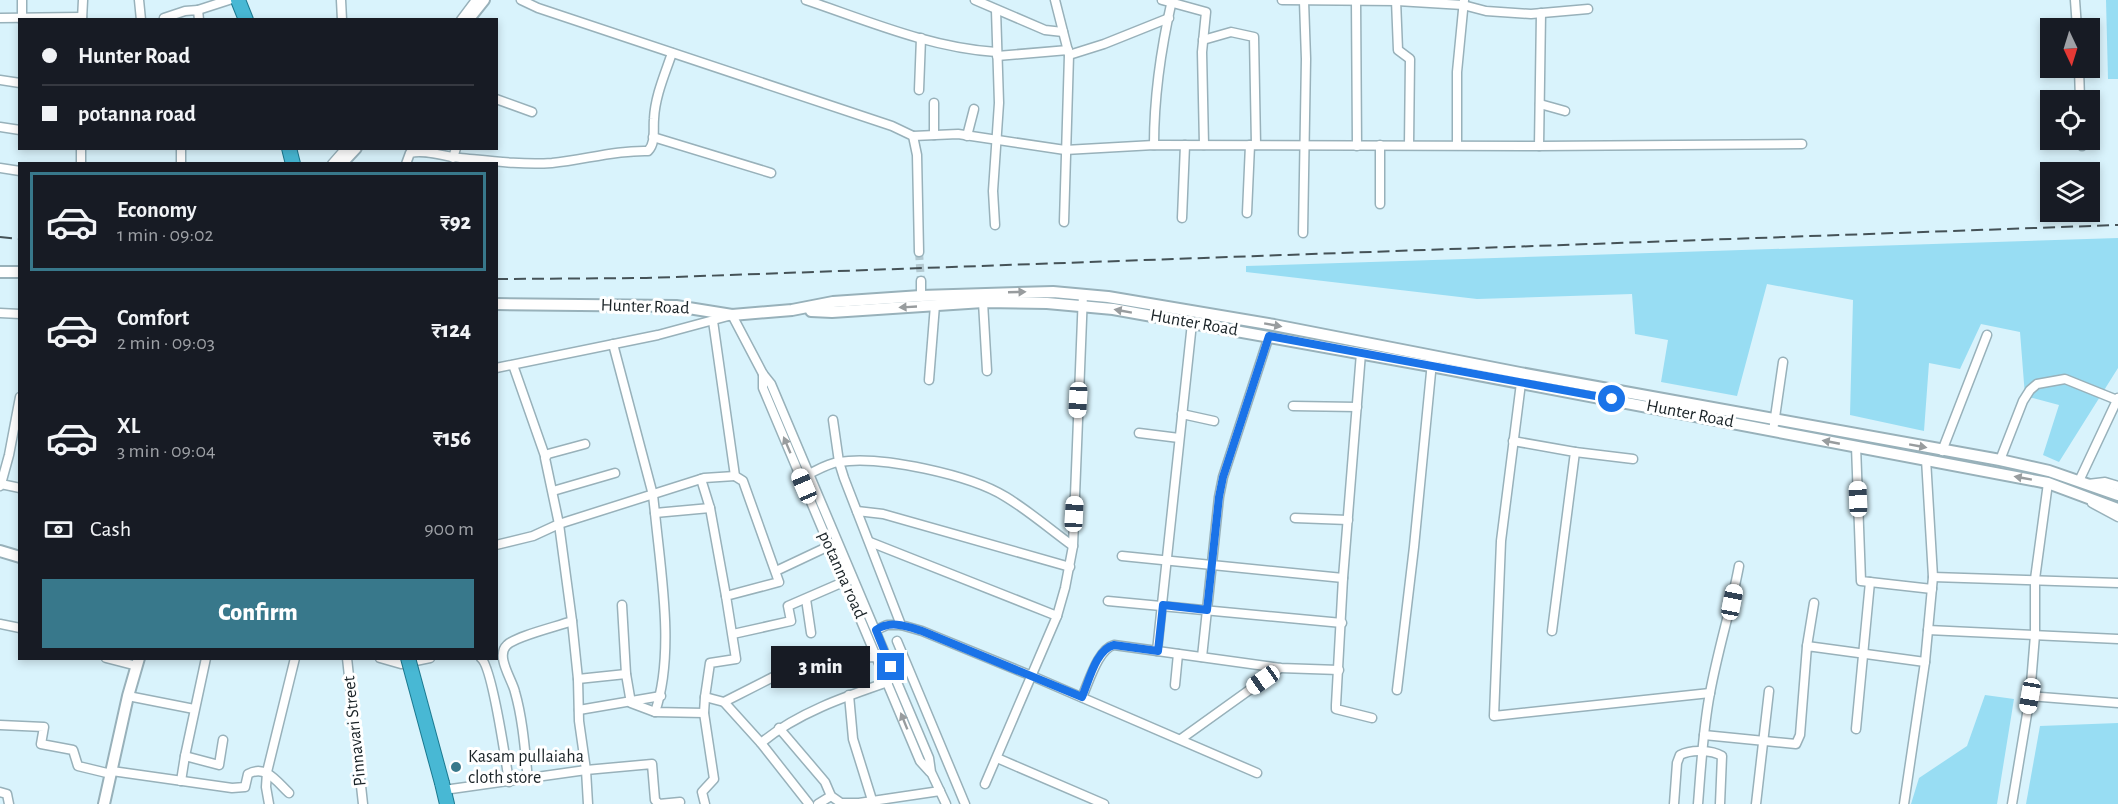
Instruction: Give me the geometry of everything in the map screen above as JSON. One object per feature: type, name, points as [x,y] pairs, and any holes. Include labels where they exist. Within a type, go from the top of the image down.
[{"type":"highway","points":[[238,0],[245,18]]},
{"type":"highway","points":[[403,660],[447,804]]},
{"type":"street","points":[[22,0],[22,18]]},
{"type":"street","points":[[82,18],[83,0]]},
{"type":"street","points":[[139,0],[141,18]]},
{"type":"street","points":[[164,18],[185,11],[198,15],[230,0],[238,18]]},
{"type":"street","points":[[341,0],[342,18]]},
{"type":"street","points":[[462,18],[476,0]]},
{"type":"street","points":[[470,18],[484,0]]},
{"type":"street","points":[[521,0],[538,8],[892,126],[913,136],[967,136],[1065,150],[1154,145],[1802,144]]},
{"type":"street","points":[[806,0],[921,38],[966,50],[997,54],[1068,52],[1104,44],[1169,18]]},
{"type":"street","points":[[975,0],[1045,30],[1062,28]]},
{"type":"street","points":[[1162,0],[1206,12],[1203,40],[1204,145]]},
{"type":"street","points":[[1283,0],[1464,2],[1486,11],[1541,13],[1588,9]]},
{"type":"street","points":[[1356,0],[1357,146]]},
{"type":"street","points":[[2075,0],[2076,18]]},
{"type":"street","points":[[1154,145],[1154,106],[1159,66],[1172,1]]},
{"type":"street","points":[[1303,233],[1306,59],[1304,1]]},
{"type":"street","points":[[1396,1],[1398,50],[1410,59],[1409,145]]},
{"type":"street","points":[[1457,145],[1457,72],[1464,2]]},
{"type":"street","points":[[1056,4],[1068,52],[1064,222]]},
{"type":"street","points":[[995,225],[993,191],[998,139],[996,10]]},
{"type":"street","points":[[1539,146],[1541,13]]},
{"type":"street","points":[[0,18],[18,19]]},
{"type":"street","points":[[1203,40],[1231,32],[1254,37],[1253,145],[1248,213]]},
{"type":"street","points":[[919,90],[921,38]]},
{"type":"street","points":[[407,162],[410,153],[417,151],[454,153],[513,162],[552,163],[627,151],[648,151],[651,149],[658,94],[672,53]]},
{"type":"street","points":[[0,80],[18,83]]},
{"type":"street","points":[[498,100],[532,112]]},
{"type":"street","points":[[934,104],[934,135]]},
{"type":"street","points":[[1540,104],[1565,111]]},
{"type":"street","points":[[967,136],[974,109]]},
{"type":"street","points":[[0,126],[18,130]]},
{"type":"street","points":[[913,136],[917,154],[919,252]]},
{"type":"street","points":[[653,137],[771,173]]},
{"type":"street","points":[[1182,218],[1185,145]]},
{"type":"street","points":[[1380,145],[1380,204]]},
{"type":"street","points":[[334,162],[343,150]]},
{"type":"street","points":[[343,162],[354,150]]},
{"type":"street","points":[[0,168],[18,171]]},
{"type":"street","points":[[0,272],[18,272]]},
{"type":"street","points":[[921,281],[921,296]]},
{"type":"street","name":"Hunter Road","points":[[498,304],[676,306],[736,315],[792,310],[833,302],[1031,292],[1274,325],[1432,360],[1774,425],[1856,447],[2048,483],[2118,509]]},
{"type":"street","points":[[986,784],[1057,616],[1070,567],[1073,546],[1083,300]]},
{"type":"street","name":"Hunter Road","points":[[792,310],[832,312],[984,302],[1083,300],[1192,323],[1361,353],[1432,360],[1521,383],[2000,460],[2049,471],[2118,495]]},
{"type":"street","points":[[984,302],[987,371]]},
{"type":"street","points":[[929,380],[935,305]]},
{"type":"street","points":[[0,313],[18,314]]},
{"type":"street","points":[[498,368],[736,315]]},
{"type":"street","name":"potanna road","points":[[736,315],[763,374],[771,384],[814,471],[855,579],[881,627],[929,758],[931,772],[946,804]]},
{"type":"street","points":[[713,321],[735,476]]},
{"type":"street","points":[[1158,651],[1192,323]]},
{"type":"street","points":[[1942,451],[1987,335]]},
{"type":"street","points":[[1202,657],[1223,477],[1269,336]]},
{"type":"street","points":[[613,344],[656,513],[666,632],[661,696],[655,712]]},
{"type":"street","points":[[1361,353],[1343,578],[1336,709],[1372,718]]},
{"type":"street","points":[[1397,690],[1414,547],[1432,360]]},
{"type":"street","points":[[1774,425],[1783,362]]},
{"type":"street","points":[[513,365],[545,456],[559,524],[572,621],[588,804]]},
{"type":"street","name":"potanna road","points":[[763,374],[763,388],[829,546],[878,657],[920,761],[931,772]]},
{"type":"street","points":[[2000,460],[2030,390],[2037,384],[2065,379],[2117,399],[2083,482],[2105,482],[2118,486]]},
{"type":"street","points":[[1521,383],[1501,541],[1494,716],[1710,693]]},
{"type":"street","points":[[1293,406],[1357,407]]},
{"type":"street","points":[[18,408],[9,455],[0,485],[18,488]]},
{"type":"street","points":[[1182,414],[1214,421]]},
{"type":"street","points":[[833,420],[839,462],[901,625]]},
{"type":"street","points":[[1139,433],[1179,438]]},
{"type":"street","points":[[1513,441],[1633,459]]},
{"type":"street","points":[[545,456],[585,444]]},
{"type":"street","points":[[1856,447],[1861,581],[1932,589]]},
{"type":"street","points":[[1552,631],[1575,452]]},
{"type":"street","points":[[1904,804],[1925,662],[1933,577],[1926,459]]},
{"type":"street","points":[[814,471],[839,462],[882,462],[925,469],[985,486],[1006,496],[1073,546]]},
{"type":"street","points":[[553,491],[615,473]]},
{"type":"street","points":[[498,545],[533,536],[559,524],[701,479],[735,476],[743,481],[779,582],[726,596]]},
{"type":"street","points":[[701,479],[710,508],[736,659],[710,663],[704,713],[714,779],[702,792],[705,804]]},
{"type":"street","points":[[2012,804],[2030,696],[2035,579],[2048,483]]},
{"type":"street","points":[[2085,496],[2094,504],[2118,517]]},
{"type":"street","points":[[656,513],[710,508]]},
{"type":"street","points":[[857,511],[883,514],[1070,567]]},
{"type":"street","points":[[1295,518],[1348,520]]},
{"type":"street","points":[[870,542],[1057,616]]},
{"type":"street","points":[[776,571],[829,546]]},
{"type":"street","points":[[0,551],[18,556]]},
{"type":"street","points":[[1122,556],[1343,578]]},
{"type":"street","points":[[1698,804],[1710,693],[1722,632],[1729,620],[1739,566]]},
{"type":"street","points":[[1933,577],[2118,583]]},
{"type":"street","points":[[733,634],[791,621],[788,606],[845,581],[855,579]]},
{"type":"street","points":[[1856,729],[1870,582]]},
{"type":"street","points":[[806,599],[811,633]]},
{"type":"street","points":[[1108,601],[1342,623]]},
{"type":"street","points":[[1704,735],[1796,744],[1814,603]]},
{"type":"street","points":[[622,605],[626,674],[631,703]]},
{"type":"street","points":[[528,780],[524,739],[515,692],[502,656],[503,650],[511,642],[572,621]]},
{"type":"street","points":[[0,624],[18,628]]},
{"type":"street","points":[[881,627],[901,625],[922,631],[1257,773]]},
{"type":"street","points":[[1928,630],[2118,639]]},
{"type":"street","points":[[897,641],[965,804]]},
{"type":"street","points":[[1082,697],[1102,653],[1108,646],[1114,645],[1280,668],[1339,670]]},
{"type":"street","points":[[1807,646],[1925,662]]},
{"type":"street","points":[[1175,685],[1178,654]]},
{"type":"street","points":[[724,702],[781,673],[818,658],[878,657]]},
{"type":"street","points":[[104,804],[128,696],[138,662],[122,660]]},
{"type":"street","points":[[181,781],[206,660]]},
{"type":"street","points":[[268,804],[267,772],[295,660]]},
{"type":"street","name":"Pinnavari Street","points":[[347,660],[363,804]]},
{"type":"street","points":[[484,660],[491,683],[509,782]]},
{"type":"street","points":[[1181,739],[1280,668]]},
{"type":"street","points":[[578,679],[626,674]]},
{"type":"street","points":[[760,743],[779,728],[849,695],[888,682]]},
{"type":"street","points":[[1756,804],[1769,691]]},
{"type":"street","points":[[849,695],[853,739],[872,800]]},
{"type":"street","points":[[128,696],[194,709]]},
{"type":"street","points":[[579,710],[631,703],[661,696]]},
{"type":"street","points":[[2030,696],[2118,703]]},
{"type":"street","points":[[705,697],[724,702],[809,804]]},
{"type":"street","points":[[631,703],[655,712],[704,713]]},
{"type":"street","points":[[0,724],[44,727],[41,744],[73,750],[78,766],[112,773],[232,788],[242,788],[249,774],[255,770],[267,772],[289,793]]},
{"type":"street","points":[[779,728],[825,782],[831,796],[841,802],[859,804],[872,800],[940,791]]},
{"type":"street","points":[[185,756],[219,765],[224,740]]},
{"type":"street","points":[[1674,804],[1677,763],[1684,752],[1703,752],[1722,756],[1720,804]]},
{"type":"street","points":[[997,758],[1104,804]]},
{"type":"street","points":[[443,787],[528,780],[586,770],[652,764],[655,800],[659,804],[680,802]]},
{"type":"street","points":[[0,792],[7,794],[9,804]]},
{"type":"street","points":[[818,804],[831,796]]},
{"type":"shaded area","points":[[2106,0],[2118,0],[2118,79],[2108,79]]},
{"type":"shaded area","points":[[2118,238],[2118,368],[2059,462],[2043,455],[2059,405],[2025,396],[2020,332],[1981,324],[1960,369],[1929,363],[1924,431],[1850,415],[1853,300],[1767,284],[1737,396],[1661,382],[1668,340],[1635,334],[1632,294],[1477,299],[1246,272],[1246,266]]},
{"type":"shaded area","points":[[1985,695],[2014,699],[1997,804],[1911,804],[1919,778],[1967,746]]},
{"type":"shaded area","points":[[2118,723],[2118,804],[2026,804],[2040,726]]},
{"type":"tunnel","points":[[919,252],[921,281]]},
{"type":"railway","points":[[498,279],[646,278],[2118,225]]},
{"type":"railway","points":[[0,237],[18,239]]},
{"type":"place","name":"Kasam pullaiaha cloth store","points":[[456,767]]},
{"type":"route","points":[[891,667],[876,630],[887,625],[901,625],[922,631],[1082,697],[1102,653],[1108,646],[1158,651],[1163,605],[1207,610],[1223,477],[1269,336],[1612,399]]}]
